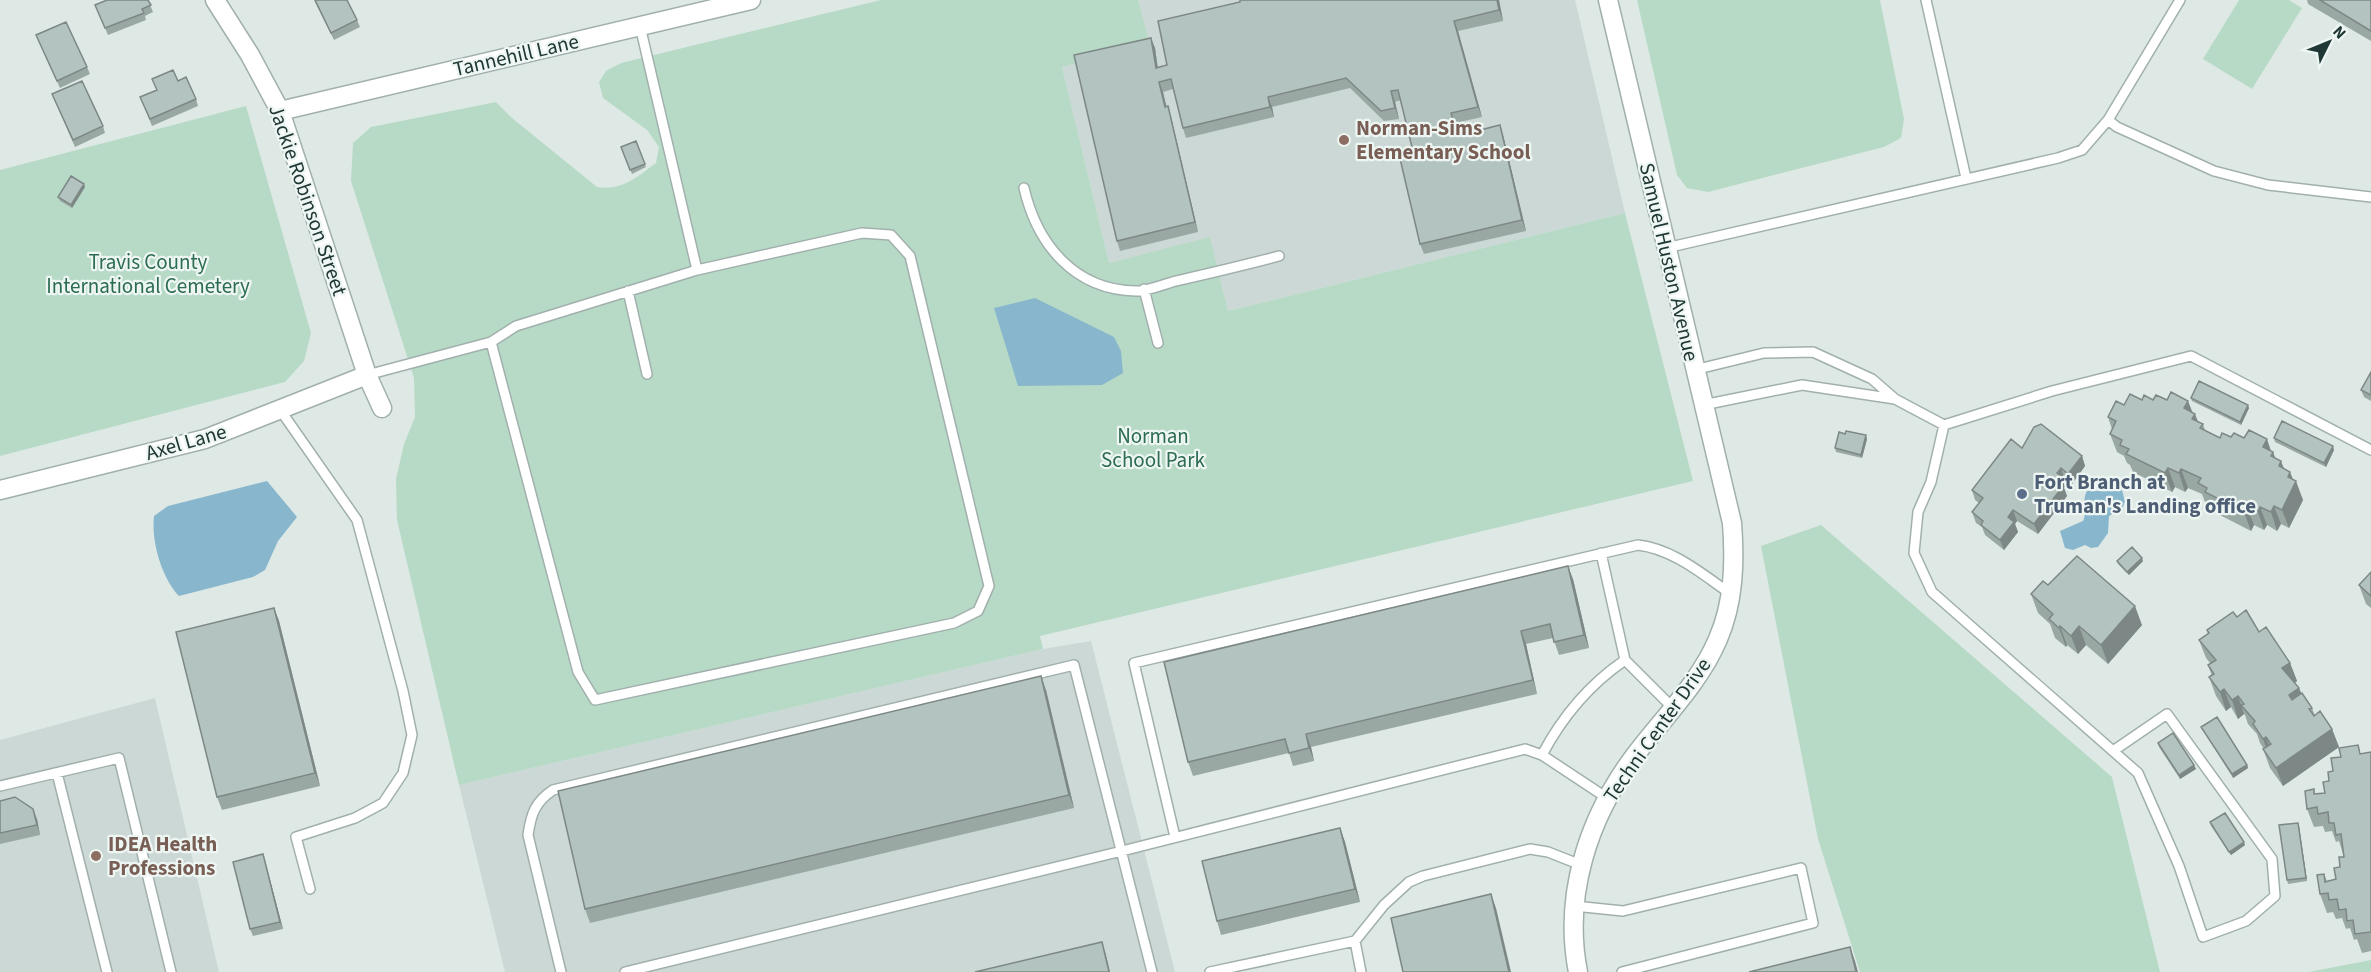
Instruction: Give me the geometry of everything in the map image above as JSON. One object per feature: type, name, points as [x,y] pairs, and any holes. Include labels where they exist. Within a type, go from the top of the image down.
[{"type":"street","name":"Jackie Robinson Street","points":[[215,0],[250,55],[280,111],[367,375],[382,408]]},
{"type":"street","name":"Tannehill Lane","points":[[280,111],[751,0]]},
{"type":"street","name":"Samuel Huston Avenue","points":[[1608,0],[1731,523]]},
{"type":"street","name":"Axel Lane","points":[[0,490],[206,440],[367,375]]},
{"type":"street","name":"Techni Center Drive","points":[[1578,972],[1574,950],[1574,906],[1581,865],[1591,832],[1607,798],[1633,759],[1701,672],[1713,650],[1725,620],[1731,594],[1734,569],[1731,523]]},
{"type":"lane","points":[[1926,0],[1966,178]]},
{"type":"lane","points":[[1666,248],[2082,150],[2108,120],[2180,0]]},
{"type":"lane","points":[[640,26],[697,270]]},
{"type":"lane","points":[[2108,120],[2116,127],[2214,171],[2268,185],[2371,197]]},
{"type":"lane","points":[[1024,188],[1031,217],[1045,243],[1065,264],[1105,285],[1138,291],[1279,256]]},
{"type":"lane","points":[[367,375],[491,342],[516,326],[697,270],[862,233],[891,235],[910,256],[989,586],[978,611],[954,623],[595,700],[578,672],[491,342]]},
{"type":"lane","points":[[1144,289],[1158,344]]},
{"type":"lane","points":[[628,291],[647,374]]},
{"type":"lane","points":[[1694,370],[1764,353],[1814,352],[1872,379],[1894,399],[1944,425],[2052,391],[2191,356],[2371,450]]},
{"type":"lane","points":[[1703,405],[1802,385],[1894,399]]},
{"type":"lane","points":[[281,411],[357,520],[403,691],[412,735],[403,773],[383,803],[355,818],[296,837],[310,889]]},
{"type":"lane","points":[[1944,425],[1931,482],[1918,512],[1914,553],[1932,592],[2138,774],[2179,866],[2203,938],[2246,921],[2275,896],[2272,859],[2167,714],[2113,751]]},
{"type":"lane","points":[[1175,837],[1134,663],[1638,545],[1652,547],[1678,558],[1731,594]]},
{"type":"lane","points":[[1601,553],[1625,660],[1673,708]]},
{"type":"lane","points":[[1542,755],[1567,715],[1605,674],[1625,660]]},
{"type":"lane","points":[[561,972],[528,835],[530,819],[538,800],[553,790],[1074,665],[1152,972]]},
{"type":"lane","points":[[625,972],[1122,851],[1525,749],[1542,755],[1607,798]]},
{"type":"lane","points":[[0,786],[119,758],[171,972]]},
{"type":"lane","points":[[57,773],[107,972]]},
{"type":"lane","points":[[1210,972],[1355,942],[1384,905],[1409,882],[1423,876],[1530,849],[1548,852],[1581,865]]},
{"type":"lane","points":[[1574,906],[1623,911],[1801,868],[1813,923],[1622,972]]},
{"type":"lane","points":[[1355,942],[1361,972]]},
{"type":"shaded area","name":"Norman-Sims Elementary School","points":[[1138,0],[1575,0],[1625,213],[1228,311],[1210,238],[1109,263],[1062,67],[1149,45]]},
{"type":"shaded area","points":[[1091,641],[1175,972],[505,972],[459,785],[1043,649]]},
{"type":"shaded area","name":"IDEA Health Professions","points":[[155,698],[219,972],[0,972],[0,740]]},
{"type":"green space","name":"Norman School Park","points":[[881,0],[1138,0],[1150,45],[1062,67],[1109,263],[1210,237],[1228,311],[1625,213],[1693,481],[1040,636],[1043,649],[459,785],[397,520],[396,479],[404,444],[415,417],[414,378],[351,181],[353,143],[371,127],[496,102],[512,118],[597,187],[622,185],[656,163],[659,147],[647,130],[603,98],[599,82],[606,71],[621,63]]},
{"type":"green space","points":[[1637,0],[1880,0],[1904,119],[1901,138],[1884,147],[1708,192],[1687,188],[1677,175]]},
{"type":"green space","points":[[2239,0],[2289,0],[2302,8],[2252,89],[2203,59]]},
{"type":"green space","name":"Travis County International Cemetery","points":[[246,106],[311,333],[304,361],[285,382],[0,456],[0,170]]},
{"type":"green space","points":[[1821,525],[2112,777],[2160,972],[1860,972],[1818,839],[1761,546]]},
{"type":"green space","points":[[2371,960],[2371,972],[2309,972]]},
{"type":"water","points":[[1035,298],[1114,337],[1121,351],[1123,373],[1102,385],[1018,386],[994,308]]},
{"type":"water","points":[[267,481],[297,517],[278,541],[265,570],[253,577],[179,596],[168,580],[159,559],[154,537],[154,516],[168,506]]},
{"type":"water","points":[[2114,484],[2121,486],[2125,502],[2122,508],[2109,516],[2108,533],[2098,547],[2091,548],[2085,545],[2073,550],[2065,548],[2060,531],[2083,521],[2087,491],[2106,491]]},
{"type":"building","points":[[107,0],[148,0],[151,5],[142,9],[144,13],[105,28],[95,5]]},
{"type":"building","points":[[315,0],[347,0],[357,20],[331,33]]},
{"type":"building","points":[[1240,0],[1497,0],[1499,10],[1454,21],[1478,107],[1451,113],[1457,136],[1500,125],[1522,220],[1420,244],[1398,150],[1412,147],[1398,90],[1391,91],[1395,108],[1381,111],[1346,78],[1268,97],[1270,107],[1183,128],[1171,79],[1159,82],[1165,107],[1168,106],[1195,222],[1117,241],[1074,55],[1151,38],[1156,68],[1167,65],[1158,21],[1240,2]]},
{"type":"building","points":[[2320,0],[2371,0],[2371,31]]},
{"type":"building","points":[[66,22],[87,67],[57,81],[36,35]]},
{"type":"building","points":[[173,70],[178,81],[186,77],[196,99],[150,119],[140,97],[157,90],[152,79]]},
{"type":"building","points":[[82,81],[103,126],[73,140],[52,94]]},
{"type":"building","points":[[636,141],[645,164],[630,170],[621,147]]},
{"type":"building","points":[[71,176],[84,184],[71,205],[58,197]]},
{"type":"building","points":[[2371,372],[2371,395],[2361,390]]},
{"type":"building","points":[[2199,381],[2248,405],[2240,422],[2191,398]]},
{"type":"building","points":[[2171,392],[2188,401],[2184,408],[2195,414],[2192,419],[2203,424],[2200,428],[2220,438],[2222,433],[2231,437],[2234,433],[2244,438],[2249,430],[2267,439],[2263,447],[2273,452],[2271,456],[2281,461],[2279,466],[2290,472],[2288,477],[2296,481],[2282,510],[2274,506],[2271,512],[2260,507],[2258,512],[2247,507],[2244,512],[2205,492],[2207,488],[2198,483],[2201,478],[2181,469],[2179,473],[2168,468],[2165,473],[2126,454],[2129,449],[2120,445],[2122,440],[2110,434],[2116,421],[2108,417],[2116,401],[2124,405],[2130,394],[2142,400],[2144,395],[2153,400],[2156,395],[2167,400]]},
{"type":"building","points":[[2282,421],[2333,446],[2324,463],[2274,438]]},
{"type":"building","name":"Fort Branch at Truman's Landing office","points":[[2041,424],[2082,456],[2068,474],[2061,468],[2057,473],[2061,476],[2057,481],[2063,486],[2034,524],[2013,510],[2008,517],[2014,522],[2000,540],[1981,525],[1983,521],[1972,512],[1983,498],[1972,490],[2011,439],[2022,448],[2034,427]]},
{"type":"building","points":[[1846,431],[1866,435],[1861,455],[1835,448],[1839,432],[1845,434]]},
{"type":"building","points":[[2132,547],[2142,558],[2127,572],[2117,561]]},
{"type":"building","points":[[2077,556],[2135,606],[2101,645],[2079,626],[2071,636],[2060,626],[2059,628],[2049,619],[2053,614],[2031,594],[2043,581],[2048,585]]},
{"type":"building","points":[[1568,566],[1584,635],[1554,642],[1550,624],[1521,631],[1533,680],[1306,734],[1309,748],[1289,753],[1285,739],[1188,762],[1164,662]]},
{"type":"building","points":[[2371,572],[2371,596],[2359,585]]},
{"type":"building","points":[[274,608],[315,773],[217,797],[176,632]]},
{"type":"building","points":[[2246,610],[2259,632],[2266,627],[2290,663],[2282,668],[2299,688],[2289,695],[2292,700],[2302,693],[2312,708],[2309,709],[2314,716],[2320,711],[2332,729],[2276,768],[2263,749],[2271,744],[2266,737],[2263,739],[2253,724],[2255,721],[2241,705],[2244,704],[2238,696],[2232,700],[2224,689],[2220,692],[2209,677],[2214,674],[2208,665],[2216,660],[2199,640],[2209,633],[2207,630],[2233,612],[2237,617]]},
{"type":"building","points":[[1041,676],[1069,795],[585,909],[558,791]]},
{"type":"building","points":[[2217,717],[2247,765],[2232,774],[2201,727]]},
{"type":"building","points":[[2173,733],[2194,765],[2179,775],[2158,743]]},
{"type":"building","points":[[2358,745],[2360,754],[2371,752],[2371,932],[2355,934],[2353,920],[2347,921],[2346,909],[2339,910],[2337,899],[2329,900],[2328,893],[2320,894],[2317,875],[2324,874],[2325,882],[2336,879],[2334,868],[2340,867],[2339,857],[2344,857],[2341,834],[2336,835],[2334,823],[2329,823],[2328,812],[2318,814],[2317,807],[2307,809],[2305,791],[2314,789],[2314,794],[2325,793],[2323,782],[2329,781],[2328,772],[2333,771],[2331,758],[2341,757],[2339,748]]},
{"type":"building","points":[[15,797],[33,809],[37,825],[0,833],[0,801]]},
{"type":"building","points":[[2225,813],[2244,842],[2229,852],[2210,822]]},
{"type":"building","points":[[2298,823],[2306,878],[2287,880],[2279,825]]},
{"type":"building","points":[[1340,828],[1355,889],[1217,921],[1202,861]]},
{"type":"building","points":[[263,854],[280,922],[250,929],[233,862]]},
{"type":"building","points":[[1491,894],[1509,972],[1403,972],[1391,918]]},
{"type":"building","points":[[1102,942],[1109,972],[975,972]]},
{"type":"building","points":[[1850,947],[1856,972],[1749,972]]},
{"type":"place","name":"Norman-Sims Elementary School","points":[[1344,140]]},
{"type":"place","name":"Fort Branch at Truman's Landing office","points":[[2022,494]]},
{"type":"place","name":"IDEA Health Professions","points":[[96,856]]}]
